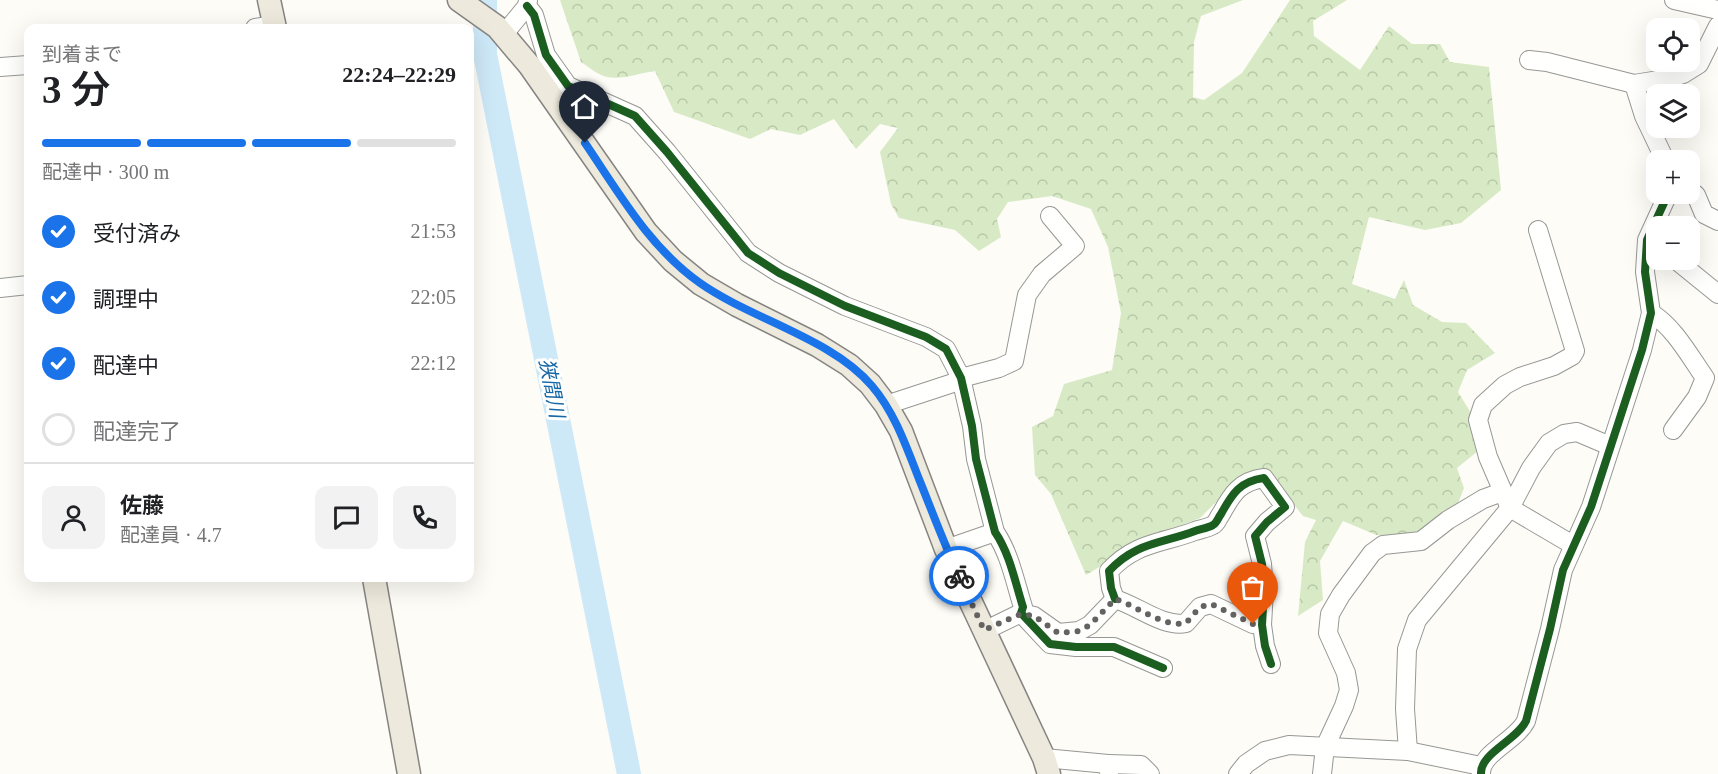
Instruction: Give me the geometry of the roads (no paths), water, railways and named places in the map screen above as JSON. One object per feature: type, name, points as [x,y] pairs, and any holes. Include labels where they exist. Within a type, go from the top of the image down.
[{"type":"main road","points":[[268,24],[269,0]]},
{"type":"main road","points":[[464,3],[501,31],[549,90],[646,232],[673,261],[701,284],[737,305],[817,345],[849,365],[870,384],[901,431],[946,549],[1047,766]]},
{"type":"main road","points":[[375,582],[409,774]]},
{"type":"street","points":[[1674,0],[1718,10]]},
{"type":"street","points":[[501,31],[528,3],[546,55],[568,86],[634,116],[667,152],[748,252],[779,273],[845,306],[938,343],[946,349],[961,378],[972,426],[976,459],[995,532],[1009,561],[1023,607],[1021,614]]},
{"type":"street","points":[[1529,60],[1547,62],[1634,84],[1671,78],[1690,70],[1704,57],[1718,26]]},
{"type":"street","points":[[0,67],[24,65]]},
{"type":"street","points":[[1634,84],[1644,116],[1660,150]]},
{"type":"street","points":[[1699,204],[1704,214],[1718,221]]},
{"type":"street","points":[[886,405],[1014,361],[1027,295],[1042,274],[1075,246],[1050,216]]},
{"type":"street","points":[[1506,500],[1488,457],[1478,420],[1484,405],[1505,385],[1520,377],[1554,366],[1572,356],[1575,351],[1538,230]]},
{"type":"street","points":[[1238,774],[1246,764],[1265,751],[1289,745],[1408,751],[1481,770],[1485,760],[1518,734],[1526,722],[1563,570],[1591,507],[1642,350],[1650,313],[1646,268]]},
{"type":"street","points":[[1688,270],[1718,294]]},
{"type":"street","points":[[0,288],[24,285]]},
{"type":"street","points":[[1650,313],[1670,329],[1705,378],[1697,397],[1673,430]]},
{"type":"street","points":[[1408,751],[1405,709],[1406,659],[1411,633],[1417,620],[1549,443],[1564,434],[1577,432],[1610,446]]},
{"type":"street","points":[[1262,625],[1253,624],[1211,604],[1200,607],[1186,623],[1170,623],[1131,604],[1115,599],[1110,588],[1109,571],[1135,550],[1146,545],[1175,539],[1215,525],[1235,490],[1253,480],[1264,478],[1284,507],[1255,536],[1262,564],[1264,590],[1262,625],[1271,664]]},
{"type":"street","points":[[1322,774],[1325,747],[1349,690],[1346,672],[1328,633],[1330,614],[1372,553],[1383,544],[1421,541],[1448,520],[1483,499],[1506,500],[1573,545]]},
{"type":"street","points":[[946,549],[995,532]]},
{"type":"street","points":[[984,630],[1021,614],[1034,616],[1058,633],[1079,631],[1090,625],[1115,599]]},
{"type":"street","points":[[1021,614],[1050,644],[1114,646],[1163,668]]},
{"type":"street","points":[[1047,766],[1109,769],[1141,765],[1150,774]]},
{"type":"waterway","name":"狭間川","points":[[485,0],[485,54],[629,774]]}]
